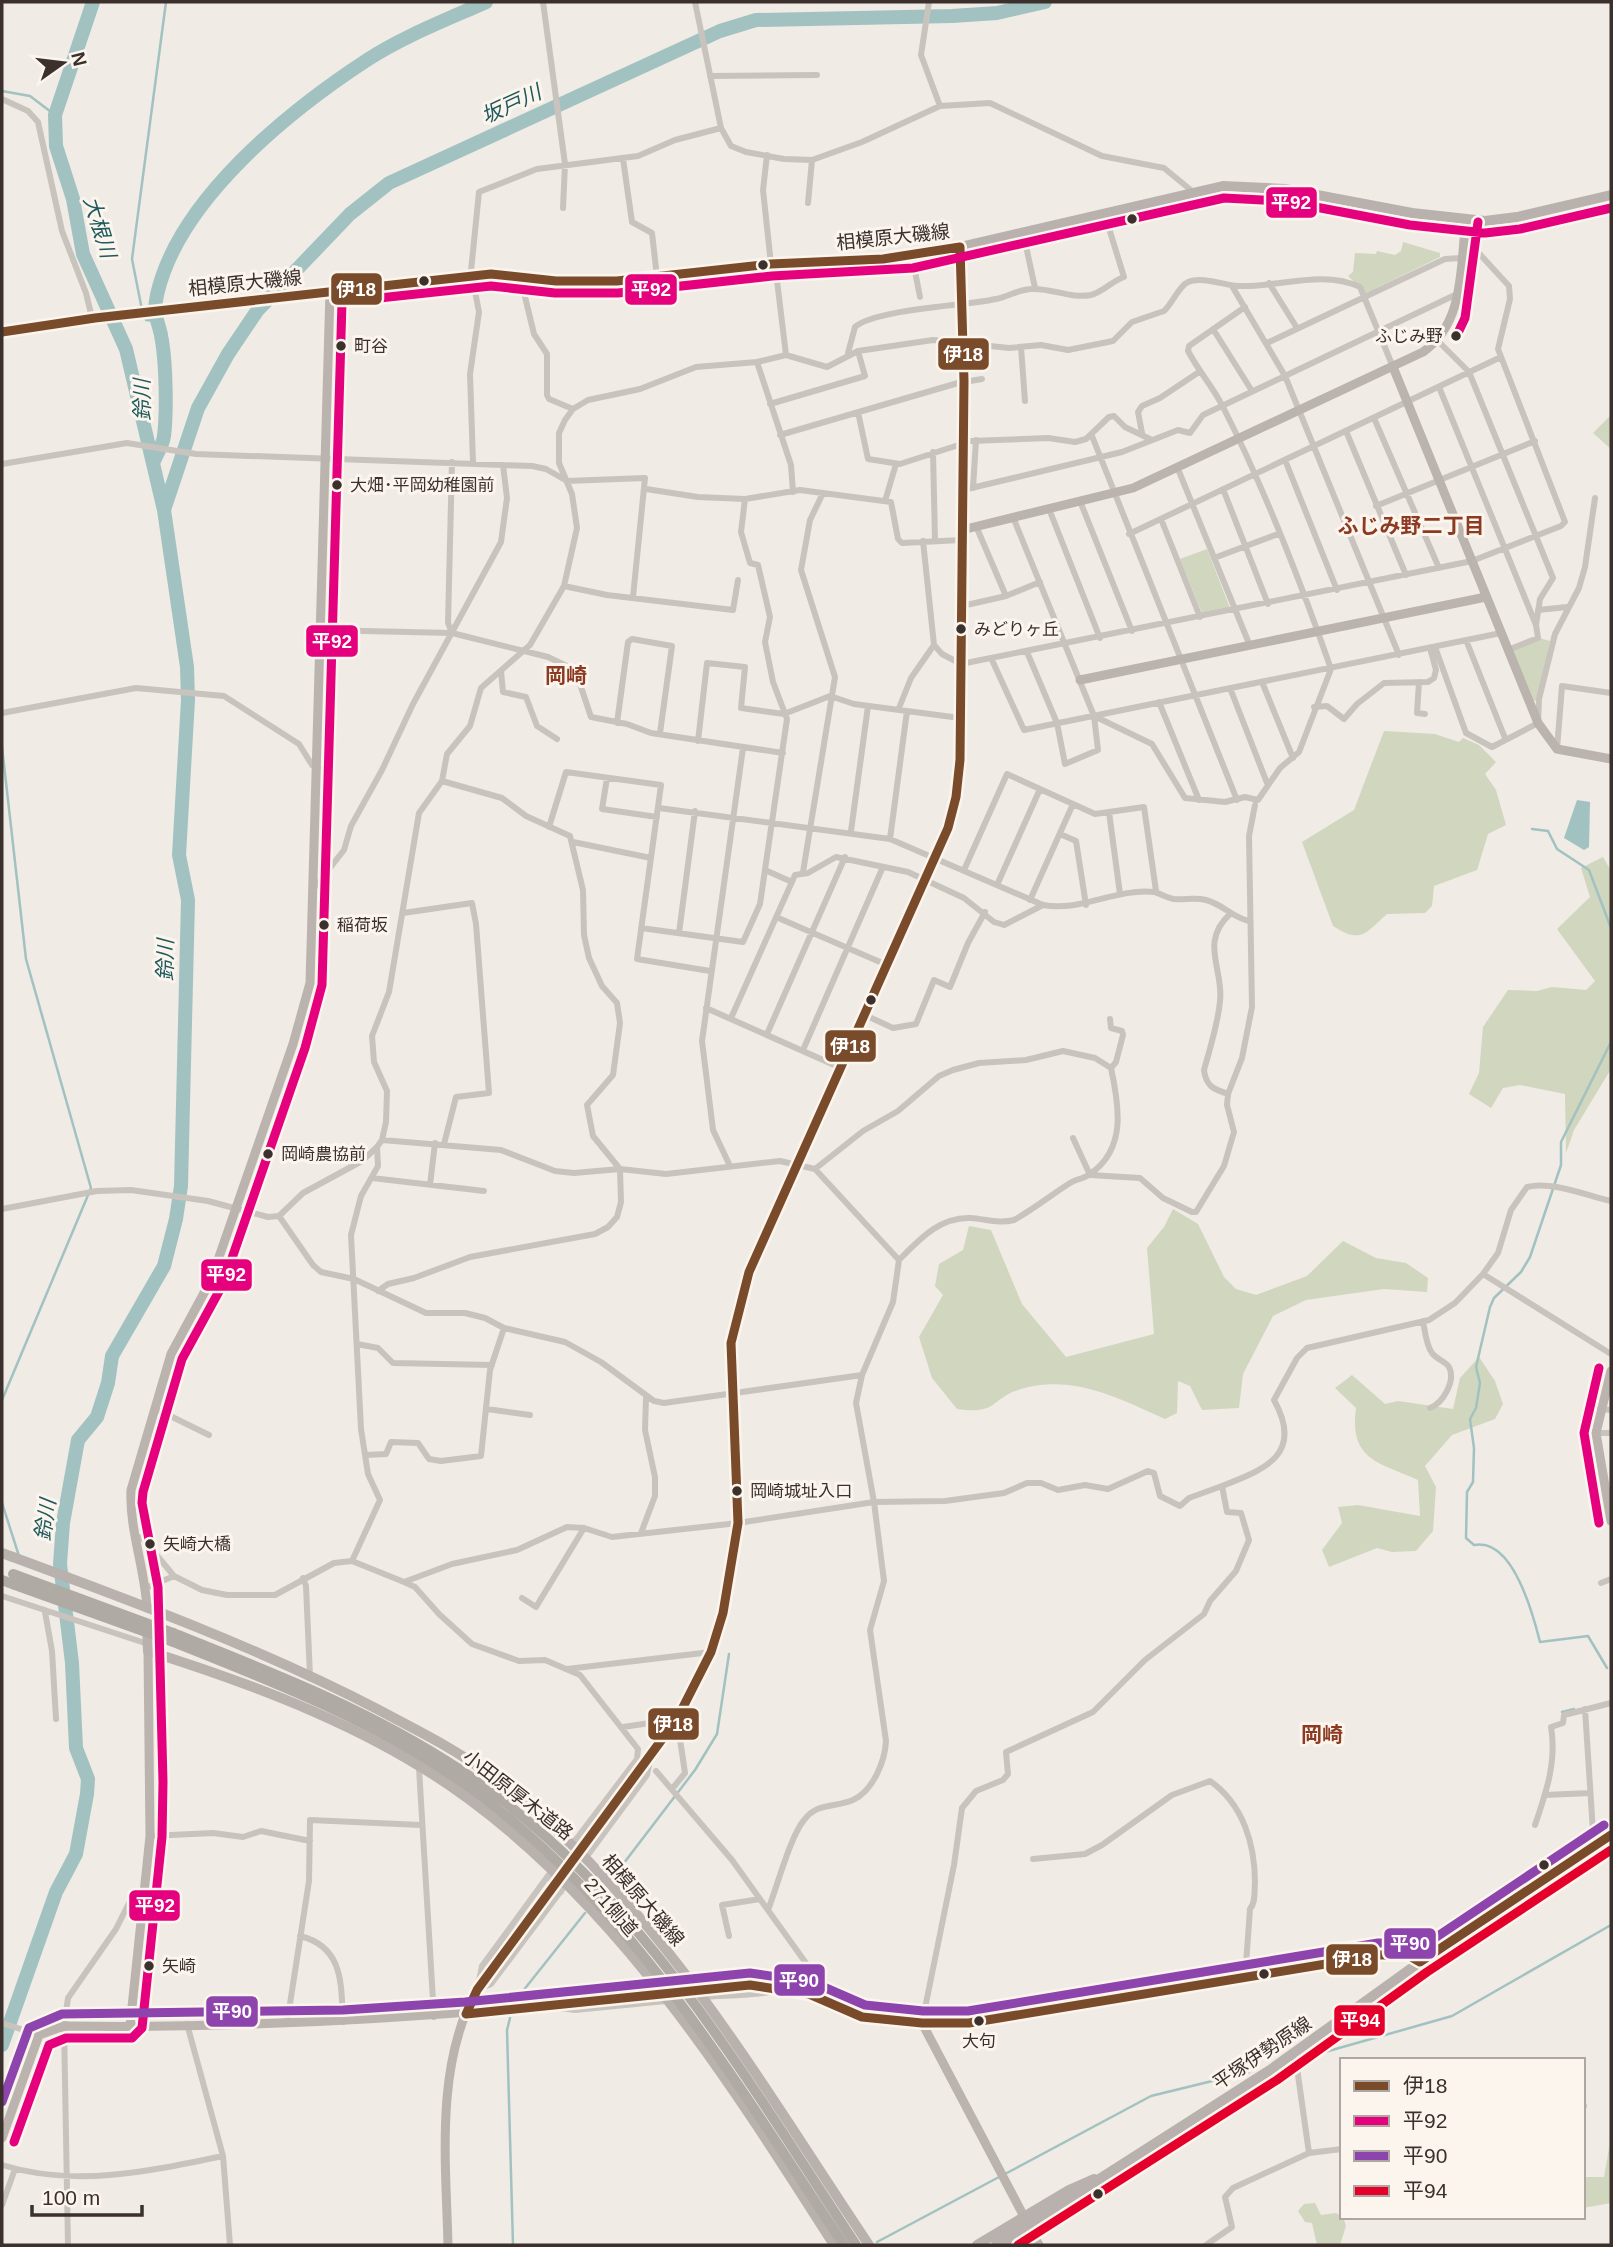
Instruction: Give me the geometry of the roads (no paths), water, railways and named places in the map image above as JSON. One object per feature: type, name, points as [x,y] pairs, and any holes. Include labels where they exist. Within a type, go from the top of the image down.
[{"type":"highway","name":"小田原厚木道路","points":[[2,1570],[14,1579],[324,1695],[423,1746],[507,1804],[562,1851],[599,1888],[676,1979],[856,2245]]},
{"type":"highway","name":"小田原厚木道路","points":[[2,1580],[14,1579]]},
{"type":"highway","name":"小田原厚木道路","points":[[172,1637],[374,1729],[456,1778],[555,1858],[626,1933],[668,1986],[844,2245]]},
{"type":"main road","name":"相模原大磯線","points":[[2,332],[94,318],[473,275],[585,282],[773,264],[912,256],[1223,186],[1258,186],[1466,220],[1517,217],[1611,195]]},
{"type":"main road","points":[[6,1555],[147,1608],[148,1647]]},
{"type":"main road","name":"相模原大磯線","points":[[147,1608],[310,1676],[453,1750],[578,1842],[701,1993],[869,2245]]},
{"type":"main road","name":"271側道","points":[[148,1647],[256,1688],[372,1742],[469,1799],[556,1881],[596,1913],[729,2085],[834,2245]]},
{"type":"main road","name":"平塚伊勢原線","points":[[1027,2221],[1069,2190],[1117,2169],[1292,2055],[1420,1962],[1611,1835]]},
{"type":"main road","points":[[977,2245],[1027,2221]]},
{"type":"main road","points":[[996,2245],[1027,2221]]},
{"type":"main road","points":[[1012,2245],[1021,2240],[1027,2221]]},
{"type":"street","points":[[543,2],[565,164],[563,208]]},
{"type":"street","points":[[695,2],[721,128],[731,146],[784,159],[812,160],[862,142],[940,106],[990,103],[1102,156],[1164,168],[1192,191]]},
{"type":"street","points":[[929,2],[921,55],[940,106]]},
{"type":"street","points":[[710,76],[817,75]]},
{"type":"street","points":[[2,99],[28,111],[38,122],[62,231],[94,318]]},
{"type":"street","points":[[473,463],[470,374],[479,312],[471,271],[479,192],[537,169],[623,159],[721,128]]},
{"type":"street","points":[[767,155],[762,190],[786,355]]},
{"type":"street","points":[[623,159],[632,222],[652,233],[657,277]]},
{"type":"street","points":[[808,204],[812,160]]},
{"type":"street","points":[[848,353],[859,324],[882,314],[907,313],[999,299],[1035,288],[1089,295],[1124,277],[1104,212]]},
{"type":"street","points":[[646,489],[698,497],[745,499],[793,492],[823,493],[891,502],[898,539],[902,543],[962,535],[976,526],[1113,493],[1178,469],[1393,368],[1438,341],[1453,315],[1466,220]]},
{"type":"street","points":[[1023,232],[1035,288]]},
{"type":"street","points":[[923,541],[934,645],[943,654],[961,664],[992,660],[1472,561],[1537,537],[1565,522],[1498,349],[1510,299],[1509,286],[1464,237]]},
{"type":"street","points":[[960,247],[967,488]]},
{"type":"street","points":[[912,256],[920,297]]},
{"type":"street","points":[[1267,343],[1445,259],[1461,258]]},
{"type":"street","points":[[520,276],[534,334],[547,354],[547,395],[573,409]]},
{"type":"street","points":[[2,1209],[97,1191],[160,1193],[268,1217],[279,1216],[303,1193],[362,1161],[377,1147],[382,1140],[387,1091],[374,1062],[372,1036],[389,992],[419,813],[442,781],[447,754],[470,726],[481,688],[525,650],[564,586],[577,528],[576,510],[559,463],[559,433],[573,409],[588,400],[639,389],[696,367],[757,362],[786,355],[827,367],[848,353],[933,340],[1009,348],[1041,345],[1068,350],[1113,341],[1132,322],[1164,311],[1187,282],[1195,280],[1252,287],[1269,283],[1343,279],[1360,287],[1538,723],[1557,749],[1611,759]]},
{"type":"street","points":[[1269,283],[1297,328]]},
{"type":"street","points":[[1232,286],[1285,376],[1399,654]]},
{"type":"street","points":[[147,1608],[146,1588],[130,1504],[131,1490],[171,1354],[211,1280],[305,1009],[313,956],[330,291]]},
{"type":"street","points":[[967,488],[1100,458],[1178,430],[1190,433],[1203,415],[1222,405],[1457,294]]},
{"type":"street","points":[[1094,716],[1152,744],[1185,798],[1199,800],[1258,800],[1267,783],[1293,758],[1304,743],[1314,707],[1331,669],[1239,439],[1222,405],[1188,351],[1189,346],[1245,307]]},
{"type":"street","points":[[1213,330],[1252,391]]},
{"type":"street","points":[[1438,341],[1469,372],[1553,578],[1540,599],[1536,625]]},
{"type":"street","points":[[1016,394],[1025,397],[1021,347]]},
{"type":"street","points":[[771,404],[865,376],[858,351]]},
{"type":"street","points":[[1129,534],[1501,357]]},
{"type":"street","points":[[757,362],[791,465],[793,492]]},
{"type":"street","points":[[1142,433],[1139,412],[1142,406],[1160,398],[1199,372]]},
{"type":"street","points":[[780,435],[958,383],[982,379]]},
{"type":"street","points":[[1439,387],[1536,625],[1538,638],[1508,650]]},
{"type":"street","points":[[858,412],[868,458],[896,464],[976,440],[1048,438],[1075,442],[1092,436],[1109,417],[1114,416],[1125,427],[1152,440]]},
{"type":"street","points":[[1374,418],[1438,568]]},
{"type":"street","points":[[1346,431],[1406,575]]},
{"type":"street","points":[[1092,436],[1237,800]]},
{"type":"street","points":[[578,1842],[677,1720],[711,1652],[723,1613],[738,1523],[731,1343],[737,1310],[749,1272],[948,828],[956,797],[960,718],[962,535],[976,440]]},
{"type":"street","points":[[1376,506],[1535,441]]},
{"type":"street","points":[[2,464],[127,443],[199,454],[503,465],[546,469],[566,481],[645,478],[633,597]]},
{"type":"street","points":[[933,452],[935,540]]},
{"type":"street","points":[[1285,460],[1337,590]]},
{"type":"street","points":[[452,462],[448,623],[452,633]]},
{"type":"street","points":[[885,501],[896,464]]},
{"type":"street","points":[[315,887],[344,850],[351,826],[501,542],[506,519],[503,465]]},
{"type":"street","points":[[1178,469],[1250,646]]},
{"type":"street","points":[[1223,489],[1268,604]]},
{"type":"street","points":[[803,872],[835,677],[801,570],[810,520],[823,493]]},
{"type":"street","points":[[1538,723],[1539,699],[1555,634],[1579,588],[1585,567],[1595,498]]},
{"type":"street","points":[[641,928],[743,942],[760,904],[787,719],[773,682],[765,642],[770,617],[758,565],[750,563],[741,532],[745,499]]},
{"type":"street","points":[[1080,501],[1132,631]]},
{"type":"street","points":[[1049,509],[1100,638]]},
{"type":"street","points":[[1013,517],[1094,716],[1098,750],[1065,764],[1058,723],[1027,652]]},
{"type":"street","points":[[1161,519],[1200,617]]},
{"type":"street","points":[[976,526],[1006,596]]},
{"type":"street","points":[[1214,558],[1278,534]]},
{"type":"street","points":[[564,586],[733,610],[738,580]]},
{"type":"street","points":[[962,606],[1006,596],[1040,582]]},
{"type":"street","points":[[1080,680],[1486,597]]},
{"type":"street","points":[[1538,610],[1567,607]]},
{"type":"street","points":[[321,629],[452,633],[525,650],[571,668],[576,674],[591,717],[698,741],[783,754]]},
{"type":"street","points":[[992,660],[1021,729],[1501,633]]},
{"type":"street","points":[[617,723],[628,642],[632,639],[672,646],[660,733]]},
{"type":"street","points":[[1466,640],[1506,738]]},
{"type":"street","points":[[899,708],[911,678],[934,645]]},
{"type":"street","points":[[1433,647],[1466,733],[1492,747],[1538,723]]},
{"type":"street","points":[[1314,707],[1327,706],[1344,719],[1357,704],[1384,683],[1419,682],[1434,678],[1436,670],[1433,647]]},
{"type":"street","points":[[698,741],[707,663],[745,667],[741,708],[784,714],[830,696],[868,706],[960,718]]},
{"type":"street","points":[[501,671],[503,692],[526,697],[537,726],[557,739]]},
{"type":"street","points":[[1262,682],[1293,758]]},
{"type":"street","points":[[1419,682],[1417,713],[1425,713]]},
{"type":"street","points":[[1557,749],[1563,686],[1611,693]]},
{"type":"street","points":[[2,713],[136,688],[224,696],[299,744],[312,765],[318,768]]},
{"type":"street","points":[[1230,688],[1267,783]]},
{"type":"street","points":[[1159,702],[1199,800]]},
{"type":"street","points":[[851,831],[868,706]]},
{"type":"street","points":[[890,839],[907,711]]},
{"type":"street","points":[[730,1166],[713,1130],[703,1066],[710,971],[743,748]]},
{"type":"street","points":[[549,827],[566,772],[661,785],[637,960],[710,971]]},
{"type":"street","points":[[964,870],[1007,774],[1096,814],[1144,807],[1157,891]]},
{"type":"street","points":[[607,778],[602,809],[657,817]]},
{"type":"street","points":[[378,1291],[388,1284],[414,1278],[470,1257],[602,1231],[617,1217],[621,1202],[620,1169],[593,1136],[587,1105],[613,1075],[620,1023],[617,1003],[602,986],[589,958],[584,935],[583,890],[573,842],[567,833],[526,816],[502,798],[442,781]]},
{"type":"street","points":[[997,885],[1040,789]]},
{"type":"street","points":[[1030,900],[1073,804]]},
{"type":"street","points":[[768,1910],[802,1822],[822,1805],[854,1799],[864,1791],[885,1756],[886,1741],[870,1630],[884,1581],[874,1502],[856,1403],[862,1375],[893,1302],[899,1260],[938,1225],[970,1218],[1005,1223],[1014,1220],[1073,1181],[1090,1175],[1140,1178],[1173,1204],[1196,1212],[1232,1149],[1234,1132],[1227,1105],[1228,1094],[1242,1058],[1250,1024],[1250,836],[1255,805]]},
{"type":"street","points":[[659,808],[851,831],[890,839],[935,856],[1043,905],[1061,908],[1086,905],[1120,894],[1157,891],[1174,899],[1205,899],[1230,914],[1249,920]]},
{"type":"street","points":[[678,933],[695,811]]},
{"type":"street","points":[[1109,812],[1120,894]]},
{"type":"street","points":[[1060,834],[1076,841],[1086,905]]},
{"type":"street","points":[[573,842],[651,858]]},
{"type":"street","points":[[731,1018],[795,875],[808,873],[836,857],[845,857],[882,869],[908,872],[985,912],[994,922],[1004,925],[1043,905]]},
{"type":"street","points":[[768,1034],[845,857]]},
{"type":"street","points":[[803,1050],[882,869]]},
{"type":"street","points":[[765,870],[792,882]]},
{"type":"street","points":[[403,913],[472,903],[474,914],[489,1093],[456,1097],[444,1144]]},
{"type":"street","points":[[865,1015],[893,1028],[916,1024],[934,980],[950,988],[968,943],[985,912]]},
{"type":"street","points":[[1228,1094],[1211,1088],[1204,1070],[1220,1003],[1213,961],[1214,946],[1222,921],[1230,914]]},
{"type":"street","points":[[776,917],[887,965]]},
{"type":"street","points":[[706,1008],[841,1068]]},
{"type":"street","points":[[1110,1019],[1111,1028],[1122,1031],[1123,1035],[1116,1062],[1111,1068]]},
{"type":"street","points":[[816,1169],[863,1131],[898,1111],[939,1076],[979,1063],[1026,1060],[1063,1051],[1095,1058],[1111,1068],[1120,1115],[1119,1125],[1113,1143],[1090,1175]]},
{"type":"street","points":[[1073,1138],[1090,1175]]},
{"type":"street","points":[[382,1140],[435,1143],[515,1153],[555,1171],[574,1173],[620,1169],[666,1174],[780,1161],[798,1163],[816,1169],[899,1260]]},
{"type":"street","points":[[430,1185],[435,1143]]},
{"type":"street","points":[[352,1562],[380,1500],[368,1474],[361,1429],[354,1279],[354,1217],[378,1166],[377,1147]]},
{"type":"street","points":[[372,1178],[484,1191]]},
{"type":"street","points":[[404,1582],[452,1564],[517,1550],[567,1527],[584,1528],[612,1537],[738,1523],[874,1502],[945,1502],[1004,1493],[1027,1483],[1041,1483],[1058,1490],[1085,1485],[1108,1489],[1148,1471],[1154,1473],[1160,1496],[1180,1506],[1189,1498],[1260,1472],[1271,1464],[1280,1451],[1286,1433],[1283,1417],[1274,1400],[1297,1358],[1307,1348],[1423,1321],[1455,1303],[1483,1274],[1498,1253],[1511,1210],[1527,1187],[1551,1186],[1611,1201]]},
{"type":"street","points":[[279,1216],[313,1265],[321,1272],[354,1279],[426,1313],[465,1313],[485,1318],[504,1328],[565,1342],[601,1362],[646,1398],[664,1403],[862,1375]]},
{"type":"street","points":[[1483,1274],[1611,1354]]},
{"type":"street","points":[[1423,1321],[1429,1348],[1433,1355],[1446,1364],[1451,1376],[1443,1400],[1430,1408]]},
{"type":"street","points":[[366,1455],[386,1454],[391,1442],[400,1442],[418,1443],[429,1459],[441,1461],[481,1456],[492,1365],[504,1328]]},
{"type":"street","points":[[358,1343],[378,1348],[393,1363],[492,1365]]},
{"type":"street","points":[[1610,1377],[1595,1433],[1611,1521]]},
{"type":"street","points":[[641,1533],[654,1496],[655,1478],[645,1430],[646,1398]]},
{"type":"street","points":[[154,1408],[209,1435]]},
{"type":"street","points":[[487,1409],[530,1415]]},
{"type":"street","points":[[1600,1409],[1611,1410]]},
{"type":"street","points":[[1595,1433],[1611,1433]]},
{"type":"street","points":[[1039,2245],[922,2023],[954,1865],[962,1808],[976,1791],[1003,1780],[1008,1774],[1006,1752],[1093,1712],[1145,1660],[1204,1614],[1210,1601],[1236,1571],[1249,1541],[1241,1513],[1227,1512],[1222,1486]]},
{"type":"street","points":[[522,1598],[536,1607],[584,1528]]},
{"type":"street","points":[[137,1536],[144,1540],[174,1576],[201,1590],[227,1595],[262,1596],[287,1591],[303,1578],[334,1563],[352,1562],[415,1587],[447,1623],[472,1644],[496,1655],[519,1661],[545,1660],[580,1675],[638,1749],[637,1759],[578,1842]]},
{"type":"street","points":[[146,1588],[174,1576]]},
{"type":"street","points":[[303,1578],[306,1586],[310,1676]]},
{"type":"street","points":[[1601,1583],[1611,1579]]},
{"type":"street","points":[[2,1596],[148,1647],[150,1836],[130,2026]]},
{"type":"street","points":[[47,1613],[56,1719]]},
{"type":"street","points":[[566,1669],[711,1652]]},
{"type":"street","points":[[1535,1825],[1545,1795],[1554,1743],[1551,1727],[1563,1723],[1564,1715],[1611,1703]]},
{"type":"street","points":[[1585,1709],[1593,1832],[1597,1844]]},
{"type":"street","points":[[623,1727],[677,1720]]},
{"type":"street","points":[[673,1790],[685,1773],[677,1720]]},
{"type":"street","points":[[588,1855],[647,1775],[651,1755]]},
{"type":"street","points":[[419,1768],[434,2017]]},
{"type":"street","points":[[656,1771],[760,1899],[821,1984],[829,2003]]},
{"type":"street","points":[[1033,1859],[1085,1854],[1172,1795],[1210,1781],[1225,1792],[1238,1811],[1250,1838],[1255,1865],[1254,1904],[1250,1909],[1245,1978]]},
{"type":"street","points":[[1545,1795],[1590,1793]]},
{"type":"street","points":[[287,2022],[309,1881],[310,1820],[421,1825]]},
{"type":"street","points":[[150,1836],[213,1833],[243,1837],[261,1831],[310,1840]]},
{"type":"street","points":[[448,2245],[448,2090],[451,2064],[466,2014],[477,1990],[556,1881]]},
{"type":"street","points":[[68,2245],[64,2026],[68,1998],[116,1929],[132,1897],[144,1895]]},
{"type":"street","points":[[729,1936],[722,1905],[760,1899]]},
{"type":"street","points":[[300,1936],[320,1941],[337,1964],[343,2022]]},
{"type":"street","points":[[701,1993],[750,1985],[779,1989],[829,2003],[862,2017],[922,2023],[993,2020],[1395,1953],[1408,1955],[1420,1962]]},
{"type":"street","points":[[2,2023],[39,2035],[64,2026],[343,2022],[434,2017],[652,1995]]},
{"type":"street","points":[[544,2006],[575,2010],[666,2001]]},
{"type":"street","points":[[187,2024],[223,2156],[230,2245]]},
{"type":"street","points":[[2,2138],[39,2035]]},
{"type":"street","points":[[1292,2055],[1297,2068],[1309,2153]]},
{"type":"street","points":[[1206,2245],[1232,2227],[1225,2197],[1233,2188],[1309,2153],[1340,2149]]},
{"type":"street","points":[[2,2165],[68,2175],[122,2176],[223,2156]]},
{"type":"street","points":[[2,2205],[15,2169]]},
{"type":"water","points":[[1577,800],[1590,802],[1589,847],[1584,850],[1564,838]]},
{"type":"waterway","name":"鈴川","points":[[2,2045],[56,1892],[76,1854],[87,1794],[88,1779],[76,1748],[72,1663],[60,1564],[63,1523],[78,1440],[97,1417],[108,1383],[112,1356],[164,1266],[181,1186],[188,900],[179,855],[188,700],[187,667],[164,510],[126,349],[83,254],[73,199],[56,146],[55,115],[93,2]]},
{"type":"waterway","points":[[142,310],[132,259],[166,2]]},
{"type":"waterway","name":"鈴川","points":[[154,461],[163,439],[166,402],[163,351],[156,315],[157,295],[169,260],[188,225],[212,192],[241,161],[304,105],[336,81],[396,43],[486,2]]},
{"type":"waterway","name":"坂戸川","points":[[164,510],[198,408],[228,354],[257,311],[350,214],[389,183],[720,31],[756,20],[952,16],[997,13],[1045,2]]},
{"type":"waterway","points":[[2,91],[30,96],[55,115]]},
{"type":"waterway","points":[[144,316],[146,320],[155,321]]},
{"type":"waterway","points":[[2,747],[26,959],[91,1188],[2,1400]]},
{"type":"waterway","points":[[1532,829],[1548,831],[1557,849],[1589,870],[1611,928]]},
{"type":"waterway","points":[[1607,1668],[1588,1636],[1540,1642],[1526,1597],[1510,1565],[1500,1553],[1488,1546],[1474,1545],[1466,1538],[1467,1492],[1473,1482],[1474,1448],[1470,1419],[1476,1408],[1480,1383],[1476,1367],[1490,1307],[1494,1298],[1521,1272],[1530,1257],[1561,1165],[1561,1142],[1611,1042]]},
{"type":"waterway","points":[[2,1503],[19,1556]]},
{"type":"waterway","points":[[614,1876],[695,1770],[717,1734],[729,1654]]},
{"type":"waterway","points":[[1562,1712],[1574,1709]]},
{"type":"waterway","points":[[515,2001],[585,1913]]},
{"type":"waterway","points":[[1318,2054],[1452,2016],[1611,1925]]},
{"type":"waterway","points":[[510,2018],[507,2030],[513,2245]]},
{"type":"waterway","points":[[1005,2174],[1151,2096],[1249,2072]]},
{"type":"waterway","points":[[877,2242],[999,2177]]},
{"type":"place","name":"ふじみ野","points":[[1456,336]]},
{"type":"place","name":"町谷","points":[[341,346]]},
{"type":"place","name":"大畑･平岡幼稚園前","points":[[337,485]]},
{"type":"place","name":"みどりヶ丘","points":[[961,629]]},
{"type":"place","name":"稲荷坂","points":[[324,925]]},
{"type":"place","name":"岡崎農協前","points":[[268,1154]]},
{"type":"place","name":"岡崎城址入口","points":[[737,1491]]},
{"type":"place","name":"矢崎大橋","points":[[150,1544]]},
{"type":"place","name":"矢崎","points":[[149,1966]]},
{"type":"place","name":"大句","points":[[979,2021]]},
{"type":"district","name":"ふじみ野二丁目","points":[[1411,525]]},
{"type":"district","name":"岡崎","points":[[566,675]]},
{"type":"district","name":"岡崎","points":[[1322,1734]]},
{"type":"water label","name":"大根川","points":[[100,227]]}]
